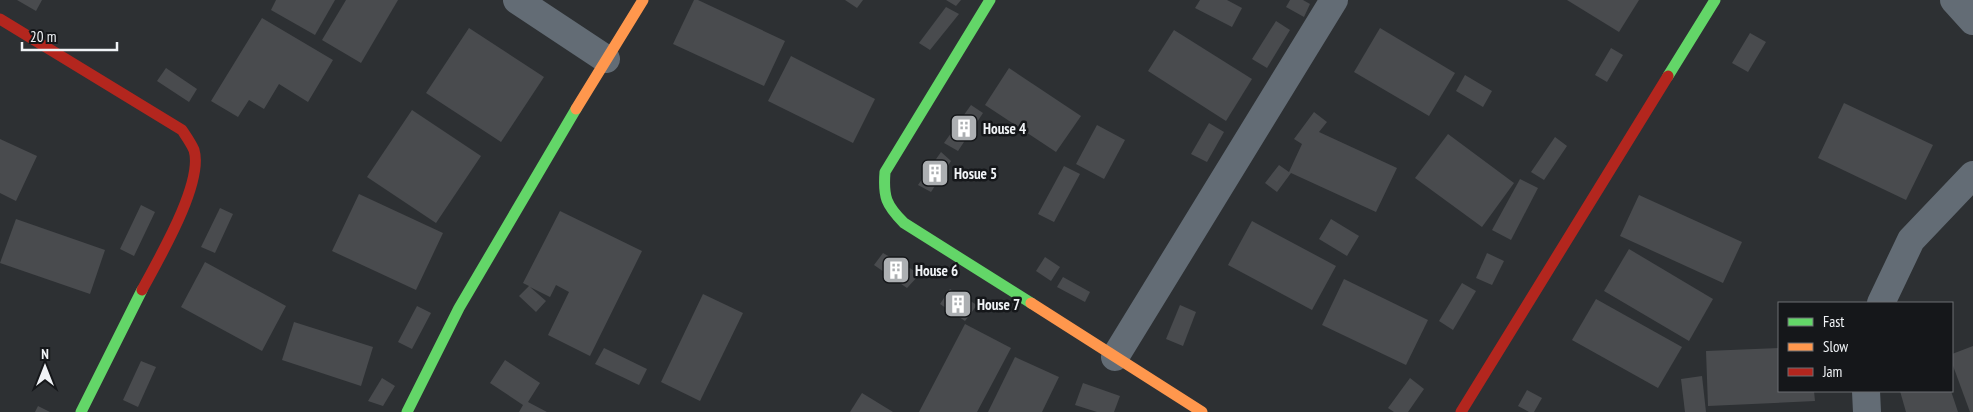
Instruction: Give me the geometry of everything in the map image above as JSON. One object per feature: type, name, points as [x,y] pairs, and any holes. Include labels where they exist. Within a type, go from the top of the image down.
[{"type":"street","points":[[517,0],[606,59]]},
{"type":"street","points":[[407,412],[459,308],[606,59],[643,0]]},
{"type":"street","points":[[990,0],[885,172],[884,193],[888,207],[904,223],[1202,412]]},
{"type":"street","points":[[1115,357],[1334,0]]},
{"type":"street","points":[[1461,412],[1715,0]]},
{"type":"street","points":[[1954,0],[1973,21]]},
{"type":"street","points":[[0,19],[182,130],[194,151],[194,175],[184,207],[81,412]]},
{"type":"street","points":[[1881,302],[1912,240],[1973,175]]},
{"type":"street","points":[[1866,392],[1866,412]]},
{"type":"building","points":[[17,0],[42,0],[36,11]]},
{"type":"building","points":[[276,0],[335,0],[315,35],[271,10]]},
{"type":"building","points":[[346,0],[398,0],[361,63],[322,40]]},
{"type":"building","points":[[694,0],[698,0],[785,41],[764,86],[673,44]]},
{"type":"building","points":[[845,0],[863,0],[857,8]]},
{"type":"building","points":[[946,0],[961,0],[956,6]]},
{"type":"building","points":[[1200,0],[1227,0],[1242,8],[1232,27],[1195,8]]},
{"type":"building","points":[[1290,0],[1303,0],[1310,4],[1304,17],[1286,7]]},
{"type":"building","points":[[1567,0],[1639,0],[1619,32]]},
{"type":"building","points":[[946,7],[959,14],[930,50],[919,43]]},
{"type":"building","points":[[262,18],[333,60],[308,102],[279,84],[264,109],[249,100],[238,117],[211,101]]},
{"type":"building","points":[[1276,21],[1290,30],[1267,68],[1252,59]]},
{"type":"building","points":[[469,28],[544,77],[501,142],[426,93]]},
{"type":"building","points":[[1380,28],[1455,73],[1429,116],[1354,72]]},
{"type":"building","points":[[1174,30],[1252,79],[1226,121],[1148,71]]},
{"type":"building","points":[[1750,33],[1766,42],[1748,72],[1732,63]]},
{"type":"building","points":[[1611,48],[1623,55],[1607,82],[1595,75]]},
{"type":"building","points":[[791,56],[875,99],[853,143],[768,101]]},
{"type":"building","points":[[166,68],[197,89],[189,102],[157,81]]},
{"type":"building","points":[[1009,68],[1081,116],[1056,152],[985,105]]},
{"type":"building","points":[[1465,75],[1492,91],[1483,107],[1456,91]]},
{"type":"building","points":[[1844,103],[1933,145],[1906,200],[1818,158]]},
{"type":"building","name":"House 4","points":[[971,105],[983,113],[958,151],[944,143]]},
{"type":"building","points":[[412,110],[481,156],[436,223],[367,177]]},
{"type":"building","points":[[1314,112],[1327,122],[1319,132],[1397,168],[1376,212],[1291,173],[1277,192],[1265,183],[1279,165],[1289,172],[1302,144],[1294,139]]},
{"type":"building","points":[[1209,123],[1224,132],[1207,162],[1191,154]]},
{"type":"building","points":[[1097,125],[1125,140],[1104,179],[1076,164]]},
{"type":"building","points":[[1448,134],[1514,183],[1482,227],[1415,178]]},
{"type":"building","points":[[1555,137],[1567,146],[1544,180],[1531,172]]},
{"type":"building","points":[[0,139],[37,156],[16,201],[0,193]]},
{"type":"building","name":"Hosue 5","points":[[941,152],[951,161],[931,192],[918,185]]},
{"type":"building","points":[[1064,166],[1080,174],[1054,222],[1038,214]]},
{"type":"building","points":[[1520,179],[1538,188],[1511,240],[1492,230]]},
{"type":"building","points":[[359,194],[443,233],[416,290],[332,251]]},
{"type":"building","points":[[1639,195],[1742,242],[1723,283],[1620,236]]},
{"type":"building","points":[[141,205],[155,212],[134,256],[120,249]]},
{"type":"building","points":[[220,208],[233,214],[215,253],[201,247]]},
{"type":"building","points":[[560,211],[642,251],[590,356],[548,335],[569,292],[556,285],[550,297],[530,287],[546,301],[536,312],[519,296],[529,286],[523,283]]},
{"type":"building","points":[[16,219],[105,250],[90,294],[0,263]]},
{"type":"building","points":[[1331,219],[1359,236],[1347,256],[1319,239]]},
{"type":"building","points":[[1252,221],[1336,266],[1312,310],[1228,265]]},
{"type":"building","points":[[1629,249],[1713,299],[1689,341],[1604,291]]},
{"type":"building","name":"House 6","points":[[883,253],[920,274],[907,288],[874,265]]},
{"type":"building","points":[[1487,253],[1504,261],[1492,285],[1476,278]]},
{"type":"building","points":[[1045,257],[1060,267],[1051,281],[1036,271]]},
{"type":"building","points":[[205,262],[286,306],[262,351],[181,307]]},
{"type":"building","points":[[1063,277],[1090,292],[1085,302],[1057,287]]},
{"type":"building","points":[[1344,279],[1428,320],[1406,365],[1322,325]]},
{"type":"building","points":[[1462,283],[1476,291],[1453,330],[1439,321]]},
{"type":"building","name":"House 7","points":[[950,289],[977,305],[965,321],[940,304]]},
{"type":"building","points":[[703,294],[743,313],[700,401],[661,382]]},
{"type":"building","points":[[1596,299],[1682,347],[1658,388],[1572,340]]},
{"type":"building","points":[[1180,305],[1196,312],[1183,346],[1166,339]]},
{"type":"building","points":[[417,306],[431,313],[412,349],[398,342]]},
{"type":"building","points":[[294,322],[373,347],[361,386],[282,360]]},
{"type":"building","points":[[965,324],[1011,348],[977,412],[919,412]]},
{"type":"building","points":[[1973,346],[1973,412],[1970,412],[1953,366],[1953,354]]},
{"type":"building","points":[[604,348],[647,369],[639,385],[595,364]]},
{"type":"building","points":[[1778,348],[1778,392],[1814,392],[1815,401],[1708,406],[1706,351]]},
{"type":"building","points":[[1015,357],[1059,377],[1042,412],[988,412]]},
{"type":"building","points":[[505,360],[540,383],[528,402],[547,412],[519,412],[523,405],[490,383]]},
{"type":"building","points":[[141,361],[156,367],[138,407],[123,400]]},
{"type":"building","points":[[1702,376],[1706,412],[1685,412],[1681,379]]},
{"type":"building","points":[[382,378],[395,386],[383,406],[368,401]]},
{"type":"building","points":[[1410,378],[1424,389],[1408,412],[1394,412],[1388,408]]},
{"type":"building","points":[[1083,383],[1120,396],[1114,412],[1097,412],[1075,405]]},
{"type":"building","points":[[1527,390],[1542,398],[1534,412],[1529,412],[1518,406]]},
{"type":"building","points":[[1900,392],[1951,392],[1958,412],[1906,412]]},
{"type":"building","points":[[862,393],[893,412],[850,412]]},
{"type":"building","points":[[38,406],[50,412],[35,412]]},
{"type":"traffic: fast","points":[[990,0],[885,172],[885,194],[893,211],[904,223],[1031,303]]},
{"type":"traffic: fast","points":[[1668,76],[1715,0]]},
{"type":"traffic: fast","points":[[407,412],[459,308],[576,109]]},
{"type":"traffic: fast","points":[[81,412],[142,290]]},
{"type":"traffic: slow","points":[[576,109],[643,0]]},
{"type":"traffic: slow","points":[[1031,303],[1202,412]]},
{"type":"traffic: jam","points":[[0,19],[182,130],[194,150],[195,164],[186,201],[178,221],[142,290]]},
{"type":"traffic: jam","points":[[1461,412],[1668,76]]},
{"type":"place","name":"House 4","points":[[964,128]]},
{"type":"place","name":"Hosue 5","points":[[935,173]]},
{"type":"place","name":"House 6","points":[[896,270]]},
{"type":"place","name":"House 7","points":[[958,304]]}]
